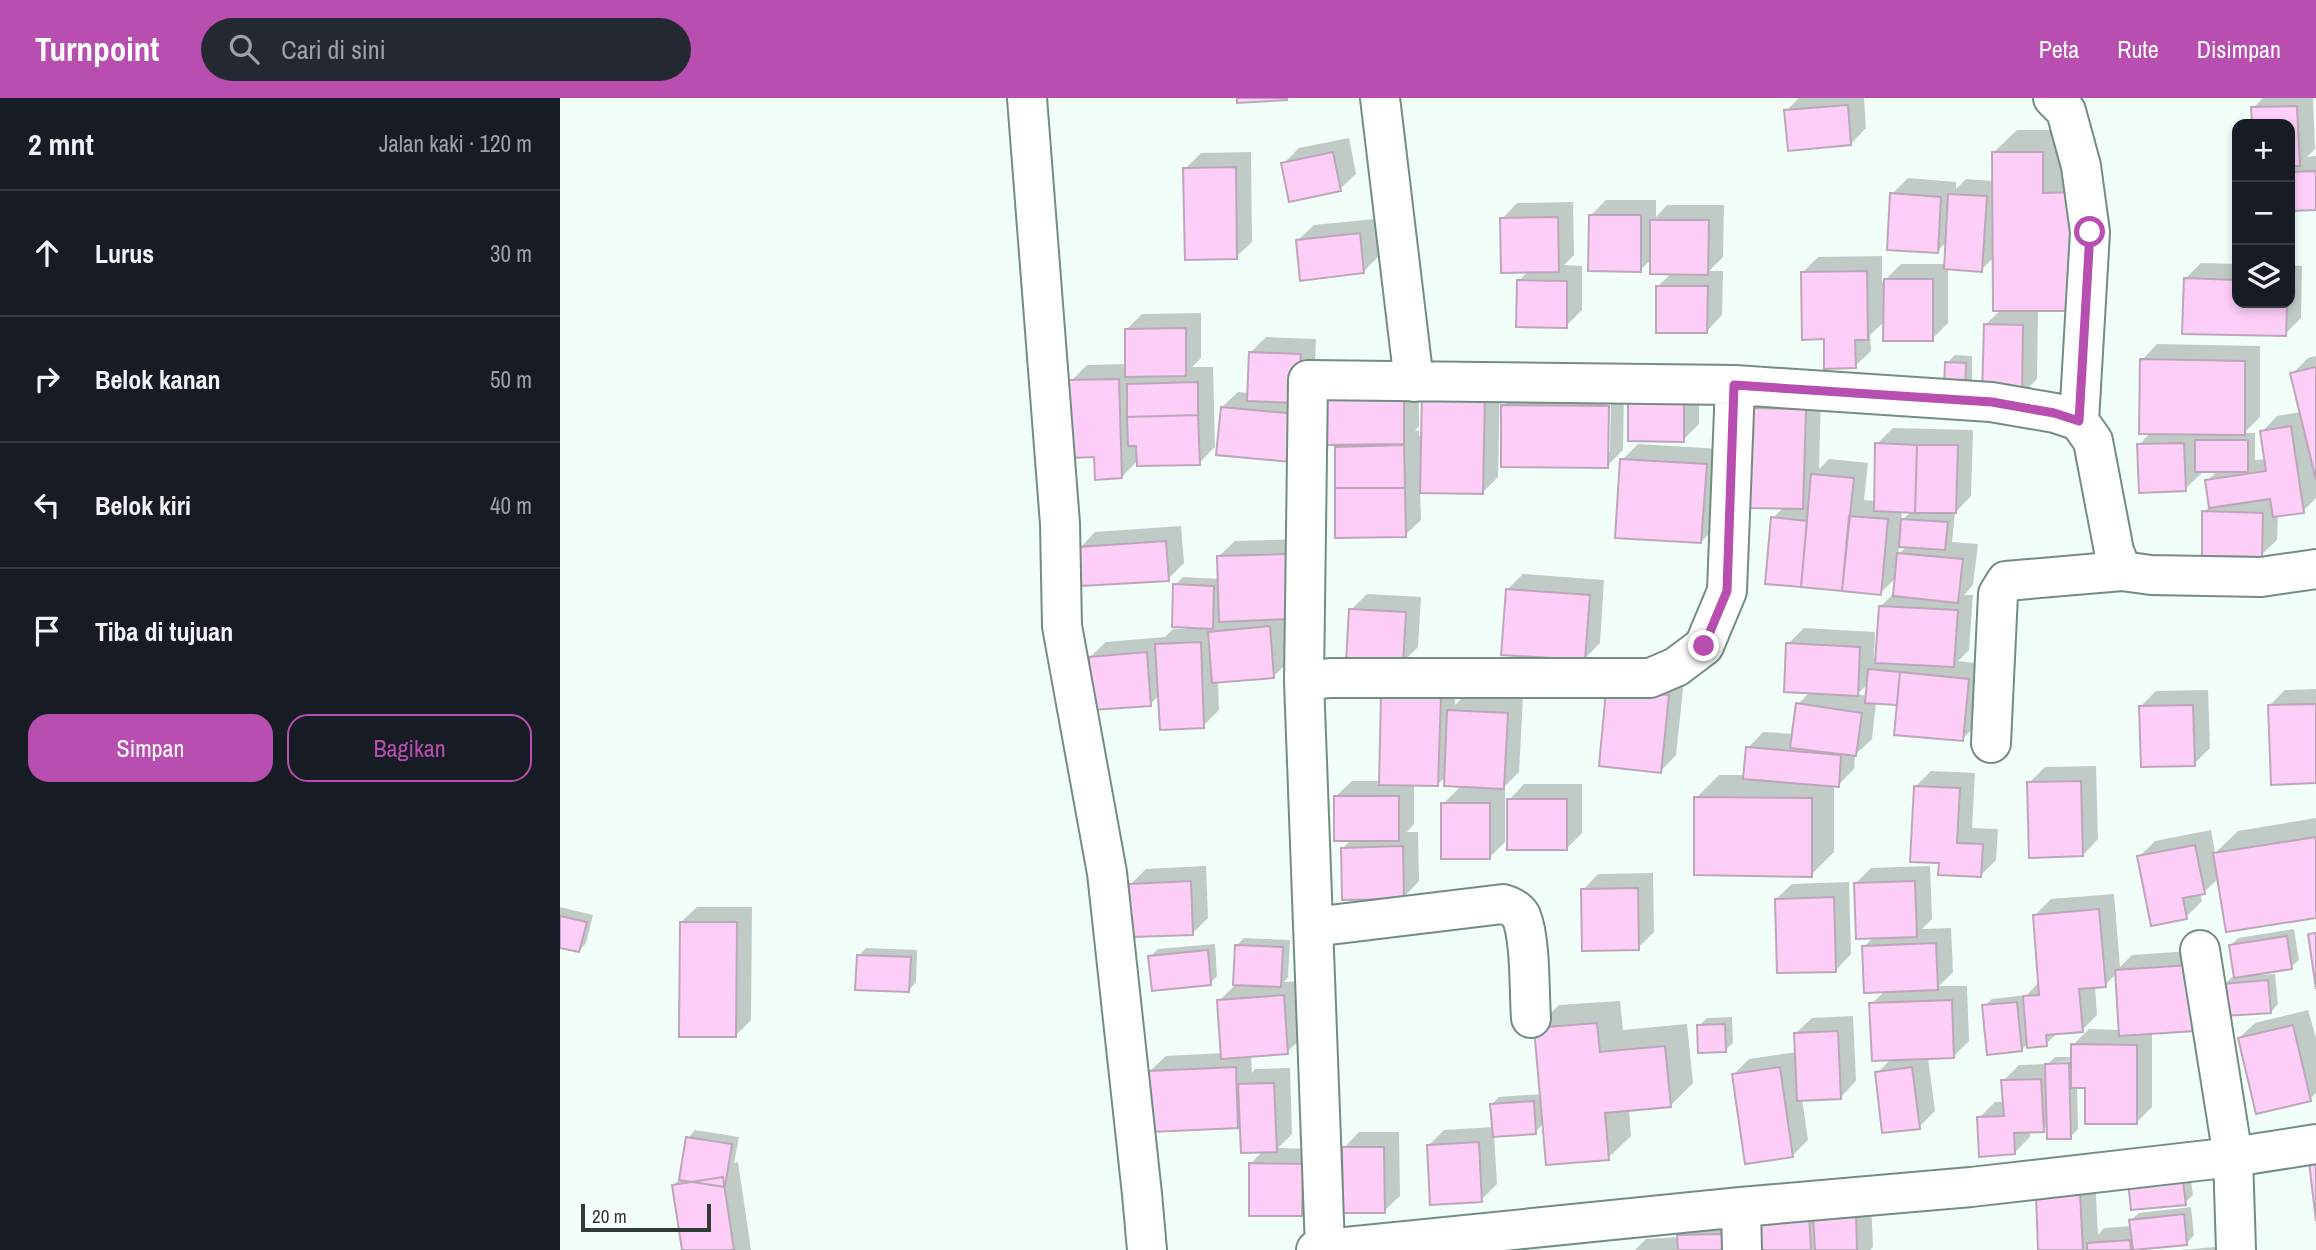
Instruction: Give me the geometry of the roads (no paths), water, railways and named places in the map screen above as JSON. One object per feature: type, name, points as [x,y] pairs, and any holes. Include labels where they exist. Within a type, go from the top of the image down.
[{"type":"street","points":[[1027,98],[1060,524],[1062,626],[1107,873],[1147,1250]]},
{"type":"street","points":[[1380,98],[1414,382]]},
{"type":"street","points":[[2053,98],[2066,111],[2081,166],[2090,232],[2079,421]]},
{"type":"street","points":[[2122,571],[2114,551],[2093,441],[2079,421],[2054,413],[1992,402],[1734,385],[1308,380],[1304,681],[1320,1249],[1603,1236],[1741,1207],[1971,1187],[2233,1157],[2316,1144]]},
{"type":"street","points":[[1304,681],[1331,678],[1650,678],[1676,667],[1704,646],[1727,591],[1734,385]]},
{"type":"street","points":[[1991,743],[1998,594],[2006,582],[2122,571],[2151,575],[2261,577],[2316,569]]},
{"type":"street","points":[[1313,927],[1511,906],[1520,914],[1525,934],[1531,1018]]},
{"type":"street","points":[[2200,950],[2233,1157],[2236,1250]]},
{"type":"street","points":[[1741,1207],[1742,1250]]}]
